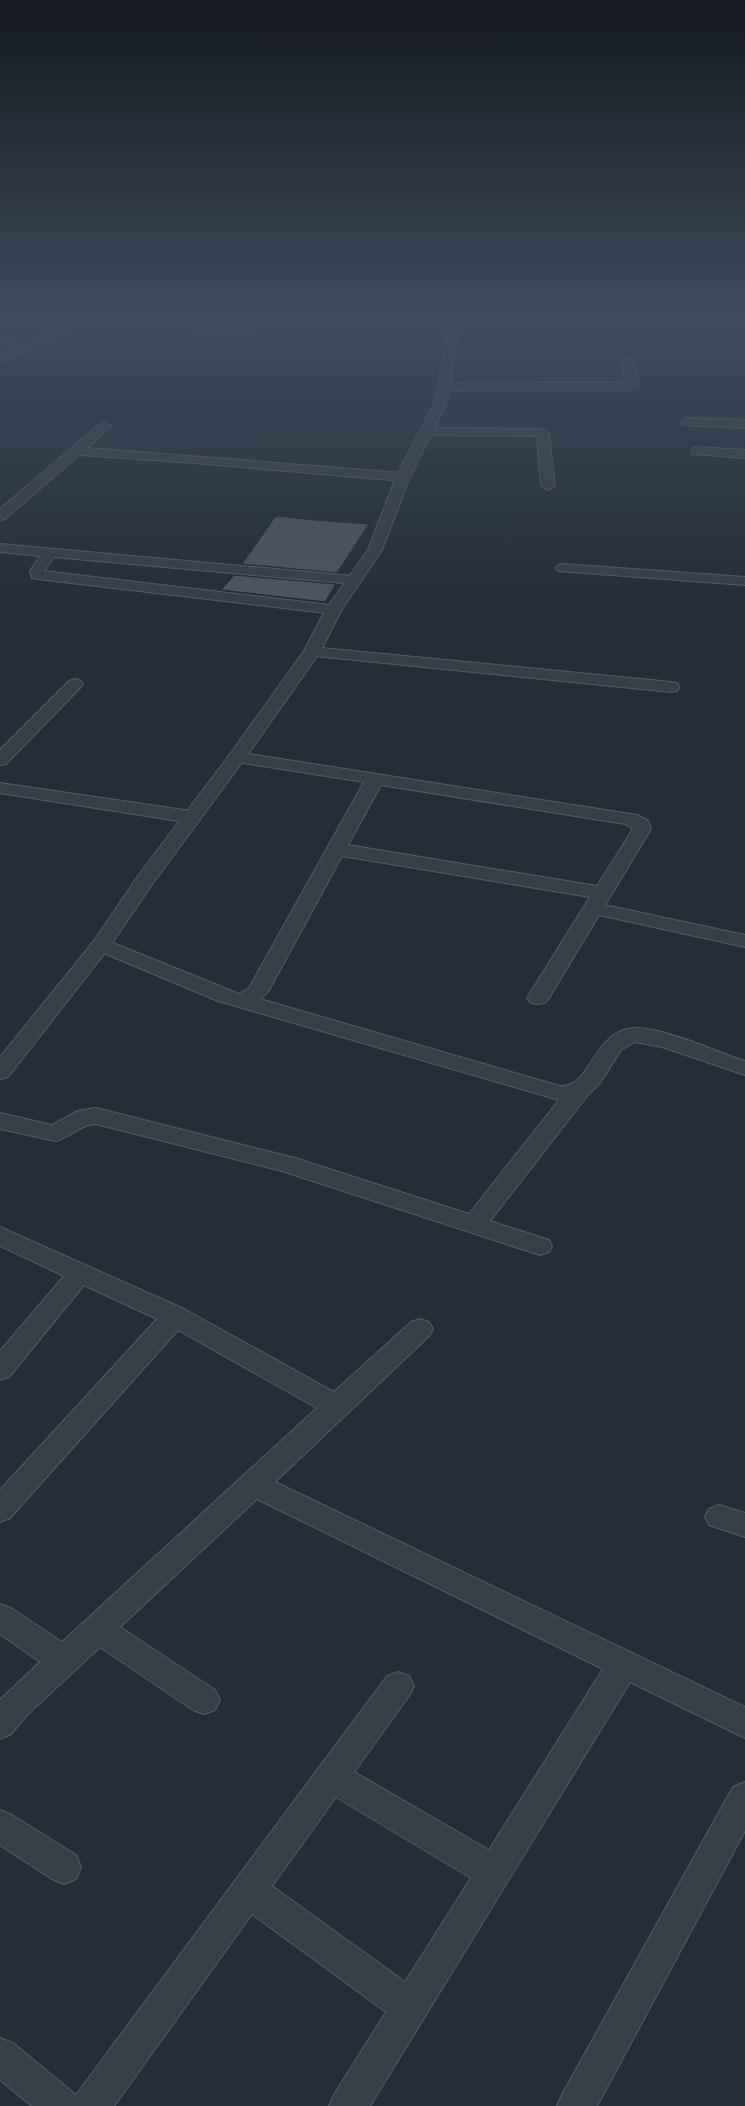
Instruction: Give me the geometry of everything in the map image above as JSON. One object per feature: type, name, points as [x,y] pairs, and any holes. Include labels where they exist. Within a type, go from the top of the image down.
[{"type":"street","points":[[0,1072],[101,945],[191,817],[237,757],[312,652],[334,609],[375,550],[403,477],[435,414]]},
{"type":"street","points":[[686,422],[745,424]]},
{"type":"street","points":[[2,512],[105,426]]},
{"type":"street","points":[[427,432],[540,432],[543,434],[548,486]]},
{"type":"street","points":[[76,451],[183,458],[403,477]]},
{"type":"street","points":[[698,451],[745,454]]},
{"type":"street","points":[[0,548],[354,580]]},
{"type":"street","points":[[50,553],[37,571],[37,574],[105,583],[205,592],[334,609]]},
{"type":"street","points":[[105,583],[125,560]]},
{"type":"street","points":[[563,568],[745,581]]},
{"type":"street","points":[[312,652],[671,687]]},
{"type":"street","points":[[0,760],[75,684]]},
{"type":"street","points":[[237,757],[615,816],[641,825],[642,829],[538,998]]},
{"type":"street","points":[[242,1001],[257,992],[375,779]]},
{"type":"street","points":[[0,788],[191,817]]},
{"type":"street","points":[[337,849],[597,901],[745,941]]},
{"type":"street","points":[[101,945],[224,996],[549,1091],[565,1094],[579,1091]]},
{"type":"street","points":[[474,1225],[579,1091],[589,1081],[619,1039],[633,1035],[650,1036],[745,1068]]},
{"type":"street","points":[[0,1121],[56,1133],[86,1116],[96,1116],[287,1164],[540,1246]]},
{"type":"street","points":[[0,1236],[175,1316],[336,1406]]},
{"type":"street","points":[[0,1370],[80,1273]]},
{"type":"street","points":[[0,1510],[175,1316]]},
{"type":"street","points":[[0,1724],[16,1705],[420,1329]]},
{"type":"street","points":[[253,1484],[745,1723]]},
{"type":"street","points":[[0,1617],[64,1661]]},
{"type":"street","points":[[98,1629],[204,1700]]},
{"type":"street","points":[[348,2106],[624,1664]]},
{"type":"street","points":[[90,2106],[398,1686]]},
{"type":"street","points":[[332,1777],[494,1872]]},
{"type":"street","points":[[576,2106],[745,1798]]},
{"type":"street","points":[[0,1826],[64,1867]]},
{"type":"street","points":[[249,1890],[410,2007]]},
{"type":"street","points":[[0,2056],[62,2106]]},
{"type":"building","points":[[278,516],[369,524],[337,573],[242,564],[275,517]]},
{"type":"building","points":[[234,575],[336,584],[325,602],[221,590]]}]
